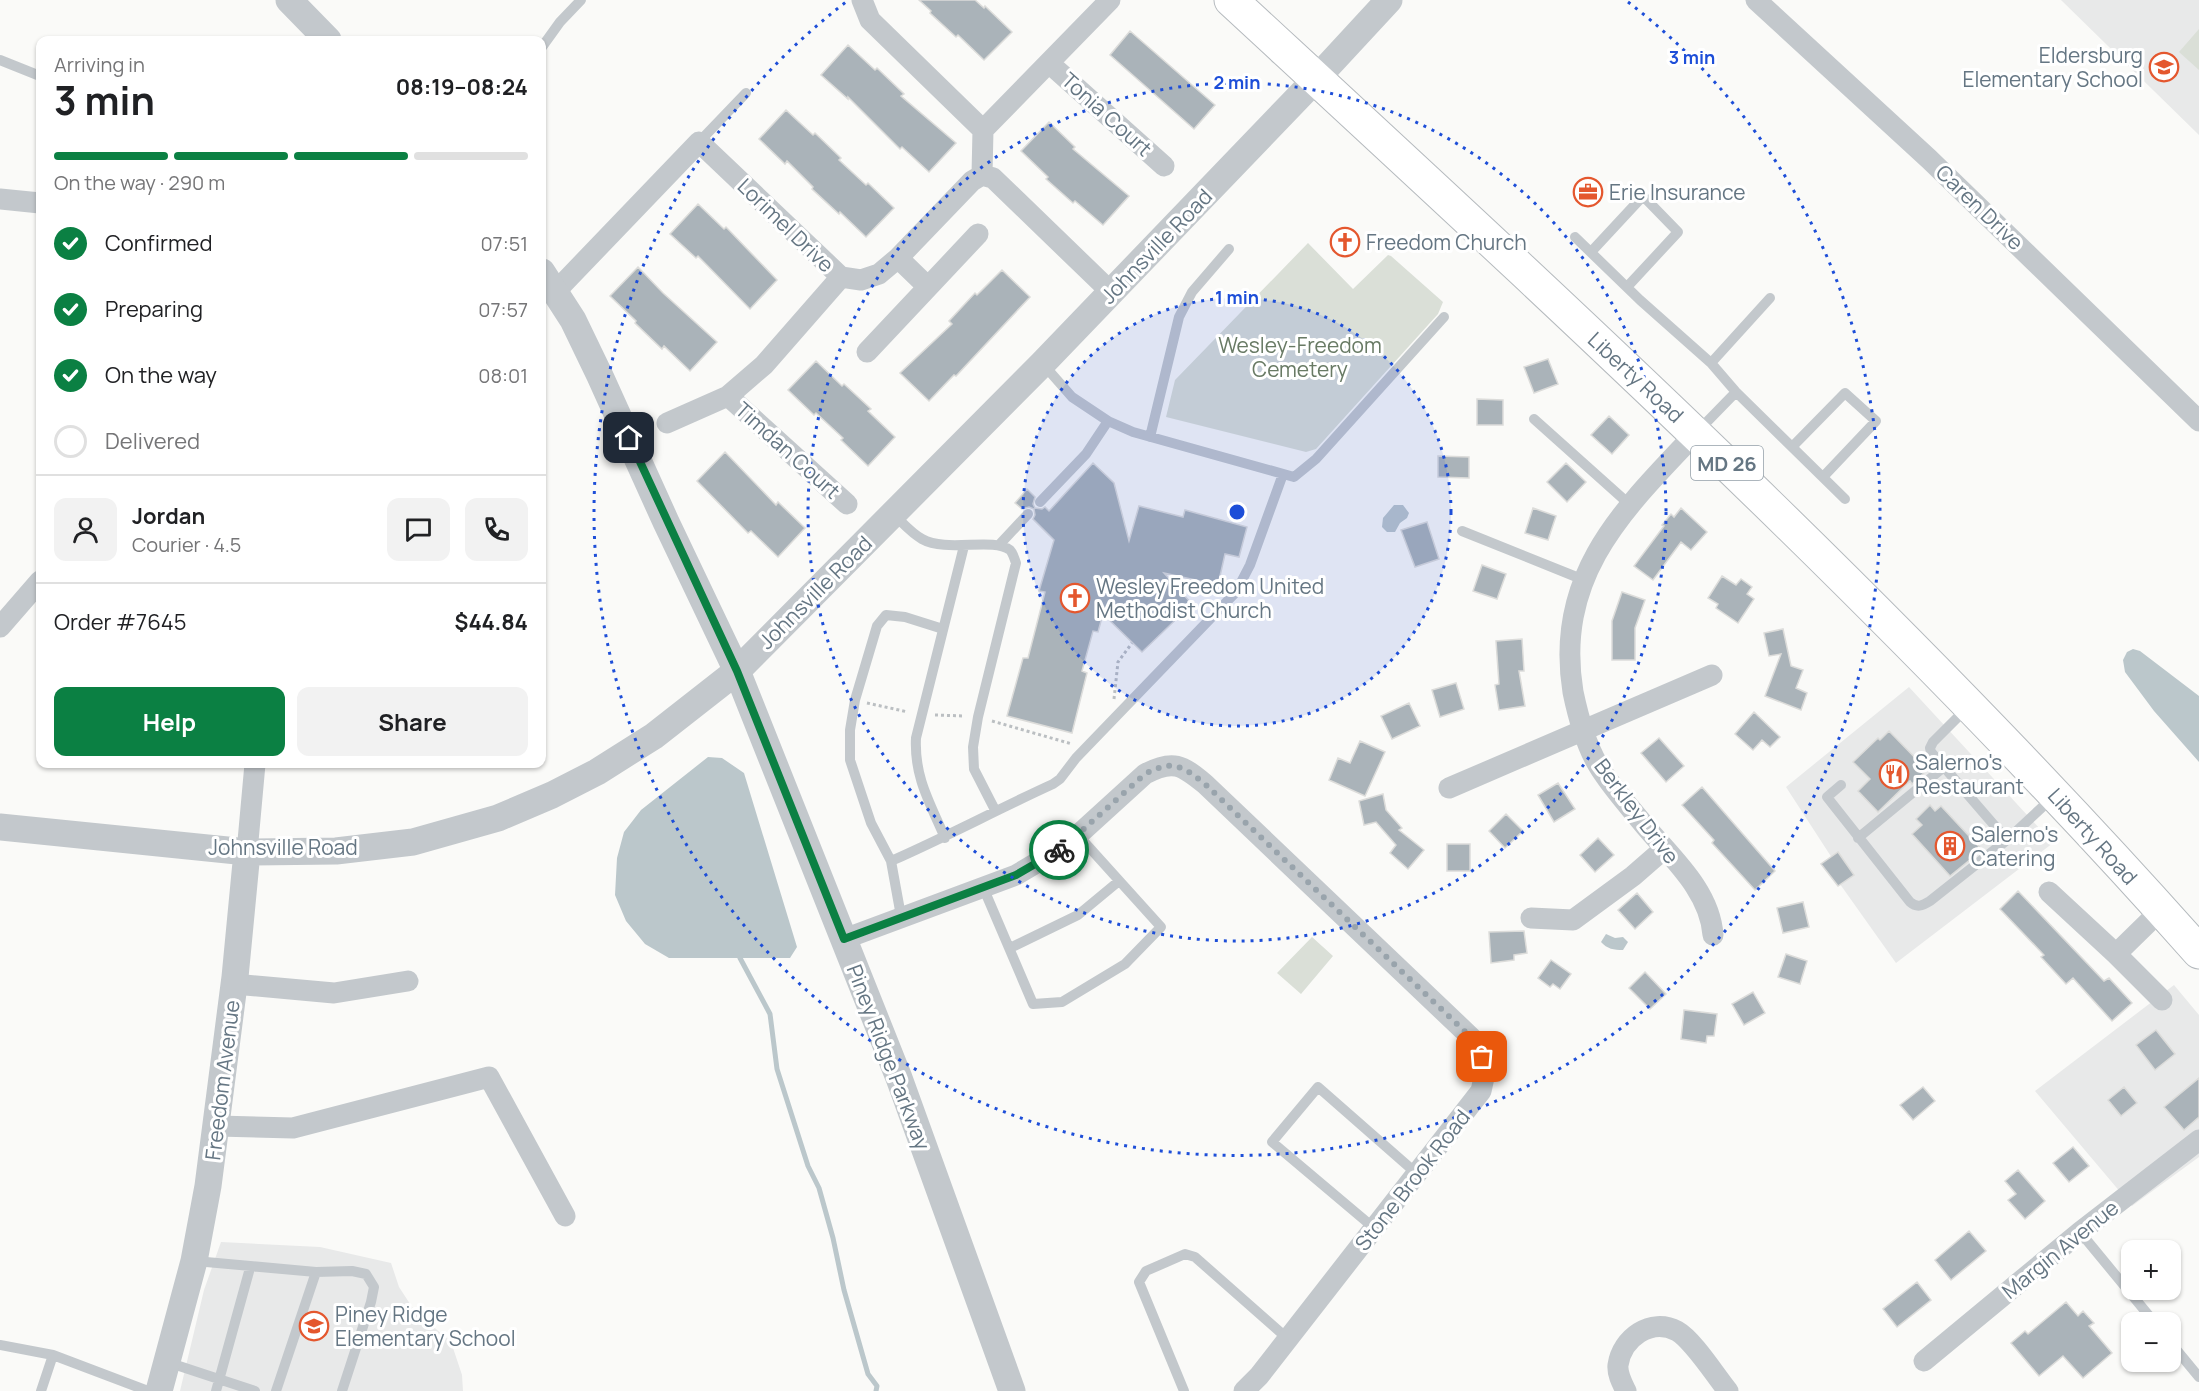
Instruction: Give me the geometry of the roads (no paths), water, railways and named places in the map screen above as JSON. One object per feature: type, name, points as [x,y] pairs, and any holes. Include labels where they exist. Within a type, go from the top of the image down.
[{"type":"main road","name":"Liberty Road","points":[[1231,0],[1696,433],[1830,563],[2055,794],[2199,952]]},
{"type":"street","points":[[289,0],[324,36]]},
{"type":"street","points":[[862,0],[870,20],[983,130],[982,175],[993,178],[1111,292]]},
{"type":"street","name":"Tonia Court","points":[[983,130],[1110,0]]},
{"type":"street","name":"Johnsville Road","points":[[0,827],[247,852],[336,851],[413,842],[498,818],[552,795],[597,772],[654,736],[737,671],[1042,364],[1389,0]]},
{"type":"street","name":"Caren Drive","points":[[1756,0],[1937,166],[2199,420]]},
{"type":"street","name":"Tonia Court","points":[[1049,63],[1164,166]]},
{"type":"street","points":[[549,281],[699,142]]},
{"type":"street","name":"Lorimel Drive","points":[[699,142],[841,278],[861,280],[879,274],[898,258],[972,181],[982,175]]},
{"type":"street","points":[[0,199],[36,203]]},
{"type":"street","points":[[867,352],[978,234]]},
{"type":"street","points":[[898,258],[928,287]]},
{"type":"street","name":"Timdan Court","points":[[667,423],[728,396],[764,364],[841,278]]},
{"type":"street","name":"Piney Ridge Parkway","points":[[549,281],[600,376],[737,671],[899,1078],[1012,1391]]},
{"type":"street","name":"Timdan Court","points":[[728,396],[847,504]]},
{"type":"street","name":"Berkley Drive","points":[[1696,433],[1629,504],[1604,540],[1584,580],[1575,606],[1570,662],[1576,709],[1597,764],[1692,881],[1707,905],[1712,919],[1713,935]]},
{"type":"street","points":[[0,627],[36,586]]},
{"type":"street","points":[[1449,788],[1712,675]]},
{"type":"street","name":"Stone Brook Road","points":[[844,939],[1016,875],[1066,845],[1145,774],[1160,766],[1176,765],[1205,784],[1478,1044],[1485,1073],[1481,1091],[1259,1376],[1244,1391]]},
{"type":"street","name":"Freedom Avenue","points":[[159,1391],[201,1230],[217,1126],[234,984],[255,768]]},
{"type":"street","points":[[1531,918],[1573,921],[1633,876],[1664,849]]},
{"type":"street","points":[[2049,892],[2162,1000]]},
{"type":"street","points":[[2116,954],[2161,910]]},
{"type":"street","points":[[234,984],[334,993],[408,981]]},
{"type":"street","points":[[217,1126],[293,1128],[489,1077],[565,1216]]},
{"type":"street","name":"Margin Avenue","points":[[1924,1361],[2080,1232],[2199,1140]]},
{"type":"street","points":[[1626,1391],[1618,1366],[1625,1346],[1638,1333],[1658,1326],[1670,1328],[1686,1338],[1728,1391]]},
{"type":"lane","points":[[546,41],[581,0]]},
{"type":"lane","points":[[0,60],[36,74]]},
{"type":"lane","points":[[699,142],[746,93]]},
{"type":"lane","points":[[1591,252],[1643,196],[1678,232],[1626,287]]},
{"type":"lane","points":[[1575,237],[1626,287],[1711,363],[1736,392],[1845,499]]},
{"type":"lane","points":[[1150,437],[1179,317],[1192,292],[1229,249]]},
{"type":"lane","points":[[1711,363],[1770,298]]},
{"type":"lane","points":[[1042,364],[1072,397],[1108,421],[1133,432],[1294,477],[1316,459],[1444,317]]},
{"type":"lane","points":[[1696,433],[1736,392]]},
{"type":"lane","points":[[1792,447],[1845,393],[1876,421],[1823,477]]},
{"type":"lane","points":[[1534,419],[1629,504]]},
{"type":"lane","points":[[1040,502],[1086,454],[1108,421]]},
{"type":"lane","points":[[891,861],[945,838],[995,810],[1060,779],[1076,758],[1236,592],[1250,565],[1283,474]]},
{"type":"lane","points":[[893,514],[922,539],[938,544],[963,546],[999,544],[1011,551],[1016,562],[978,717],[973,747],[974,769],[995,810]]},
{"type":"lane","points":[[999,544],[1028,514]]},
{"type":"lane","points":[[1462,531],[1584,580]]},
{"type":"lane","points":[[945,838],[921,784],[915,757],[916,738],[963,546]]},
{"type":"lane","points":[[902,916],[891,861],[871,823],[850,760],[850,730],[855,700],[877,626],[886,615],[905,617],[943,629]]},
{"type":"lane","points":[[1970,705],[1931,745],[1931,752],[2007,840]]},
{"type":"lane","points":[[1858,838],[1944,767]]},
{"type":"lane","points":[[1841,785],[1827,796],[1910,902],[1920,906],[1930,901],[2007,840],[2055,794]]},
{"type":"lane","points":[[983,887],[1034,1004],[1062,1002],[1125,964],[1161,927],[1077,835]]},
{"type":"lane","points":[[1010,948],[1078,915],[1119,881]]},
{"type":"lane","points":[[1374,1228],[1272,1142],[1318,1087],[1416,1173]]},
{"type":"lane","points":[[2080,1232],[2146,1312]]},
{"type":"lane","points":[[1184,1391],[1139,1282],[1146,1270],[1185,1254],[1195,1257],[1288,1339]]},
{"type":"lane","points":[[194,1261],[250,1268],[366,1274],[374,1283],[371,1302],[342,1391]]},
{"type":"lane","points":[[218,1385],[250,1268]]},
{"type":"lane","points":[[276,1391],[316,1272]]},
{"type":"lane","points":[[0,1345],[53,1355],[148,1391]]},
{"type":"lane","points":[[41,1391],[53,1355]]},
{"type":"lane","points":[[2181,1355],[2199,1377]]},
{"type":"lane","points":[[167,1362],[218,1385],[255,1391]]},
{"type":"waterway","points":[[740,958],[770,1014],[777,1069],[808,1166],[819,1188],[844,1290],[868,1374],[877,1386],[876,1391]]},
{"type":"place","name":"Eldersburg Elementary School","points":[[2164,67]]},
{"type":"place","name":"Erie Insurance","points":[[1588,192]]},
{"type":"place","name":"Freedom Church","points":[[1345,242]]},
{"type":"place","name":"Wesley Freedom United Methodist Church","points":[[1075,598]]},
{"type":"place","name":"Salerno's Restaurant","points":[[1894,774]]},
{"type":"place","name":"Salerno's Catering","points":[[1950,846]]},
{"type":"place","name":"Piney Ridge Elementary School","points":[[314,1326]]},
{"type":"park label","name":"Wesley-Freedom Cemetery","points":[[1300,357]]}]
